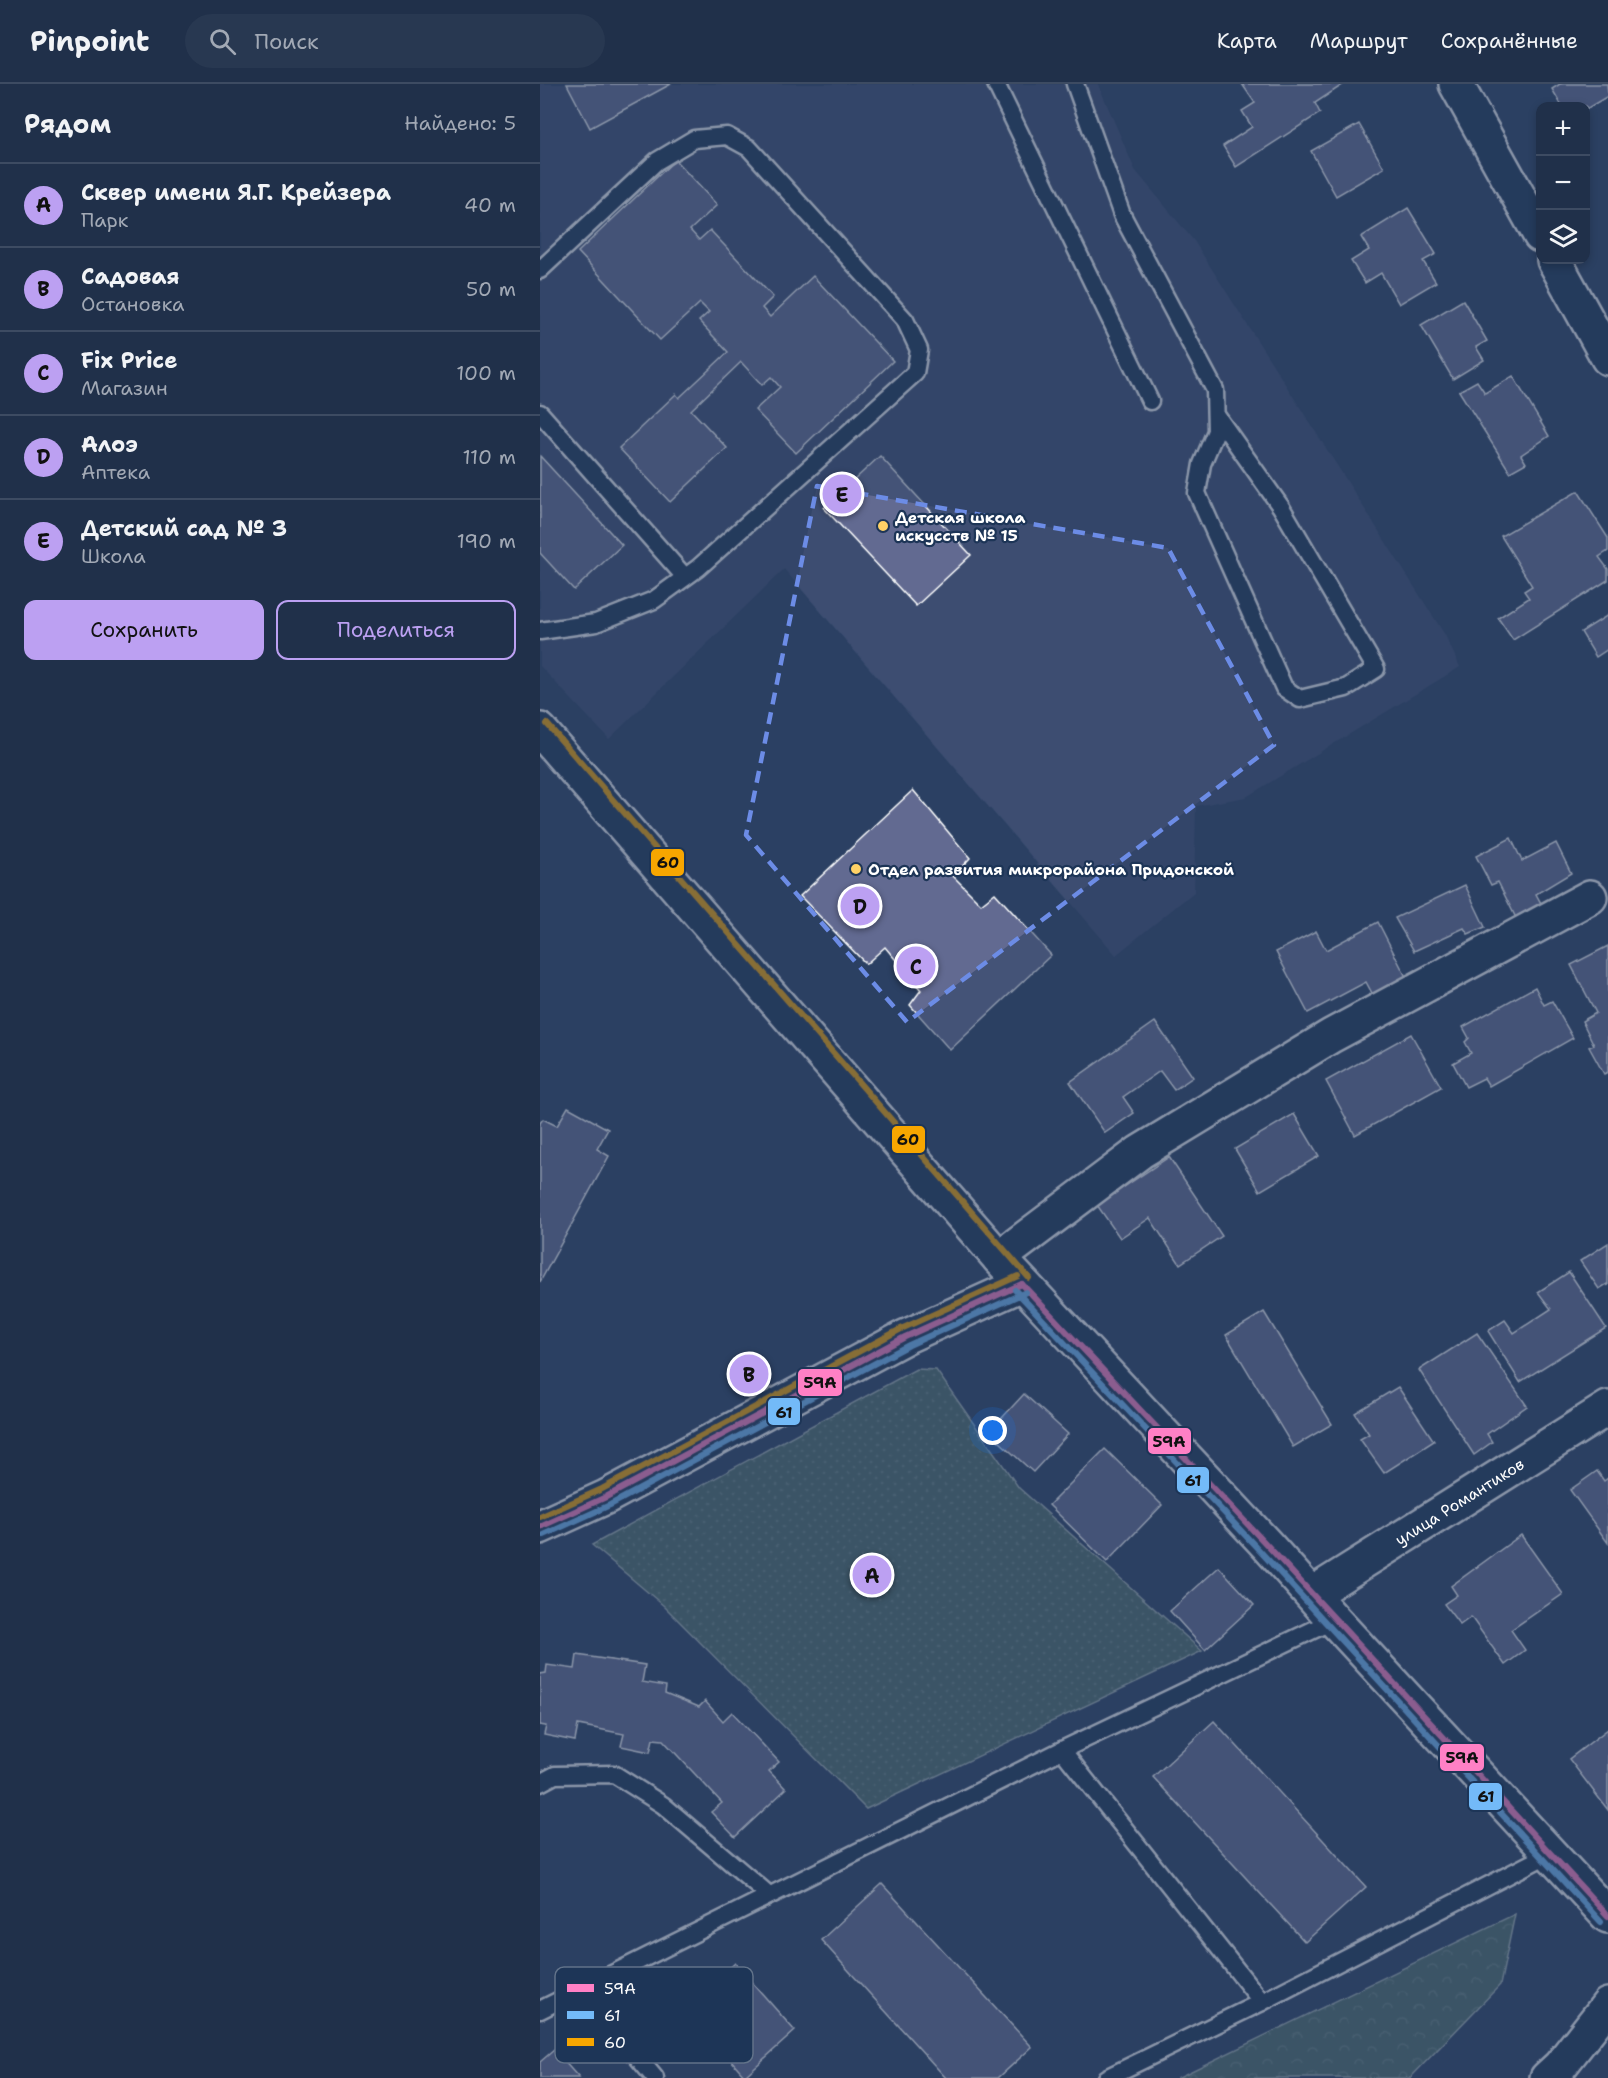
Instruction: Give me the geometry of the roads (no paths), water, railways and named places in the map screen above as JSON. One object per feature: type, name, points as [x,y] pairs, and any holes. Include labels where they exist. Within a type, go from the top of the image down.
[{"type":"street","points":[[1456,84],[1536,228]]},
{"type":"street","points":[[1556,264],[1608,358]]},
{"type":"street","points":[[540,730],[1022,1284],[1312,1594],[1608,1916]]},
{"type":"street","points":[[999,1258],[1140,1152],[1331,1036],[1590,897]]},
{"type":"street","points":[[540,1527],[606,1497],[905,1337],[1022,1284]]},
{"type":"street","name":"улица Романтиков","points":[[1312,1594],[1608,1408]]},
{"type":"street","points":[[1547,2078],[1560,2066],[1608,2005]]},
{"type":"lane","points":[[996,84],[1150,401]]},
{"type":"lane","points":[[1075,84],[1122,215],[1215,390],[1216,431],[1202,464],[1197,494],[1284,688],[1300,699],[1346,688],[1376,669],[1281,507],[1216,415]]},
{"type":"lane","points":[[540,270],[657,161],[694,139],[727,136],[748,148],[905,320],[919,350],[915,373],[698,568],[654,600],[596,623],[540,631]]},
{"type":"lane","points":[[540,413],[685,577]]},
{"type":"lane","points":[[624,1967],[1062,1750],[1334,1620]]},
{"type":"lane","points":[[1062,1750],[1262,2002]]},
{"type":"lane","points":[[540,1783],[555,1775],[614,1774],[663,1805],[769,1894]]},
{"type":"lane","points":[[1106,2078],[1262,2002],[1551,1853]]},
{"type":"lane","points":[[540,2010],[555,2002]]},
{"type":"lane","points":[[642,2063],[654,2078]]},
{"type":"place","name":"Детский сад № 3","points":[[842,494]]},
{"type":"place","name":"Детская школа искусств № 15","points":[[883,526]]},
{"type":"place","name":"Отдел развития микрорайона Придонской","points":[[856,869]]},
{"type":"place","name":"Алоэ","points":[[860,906]]},
{"type":"place","name":"Fix Price","points":[[916,966]]},
{"type":"place","name":"Садовая","points":[[749,1374]]},
{"type":"place","name":"Сквер имени Я.Г. Крейзера","points":[[872,1575]]}]
